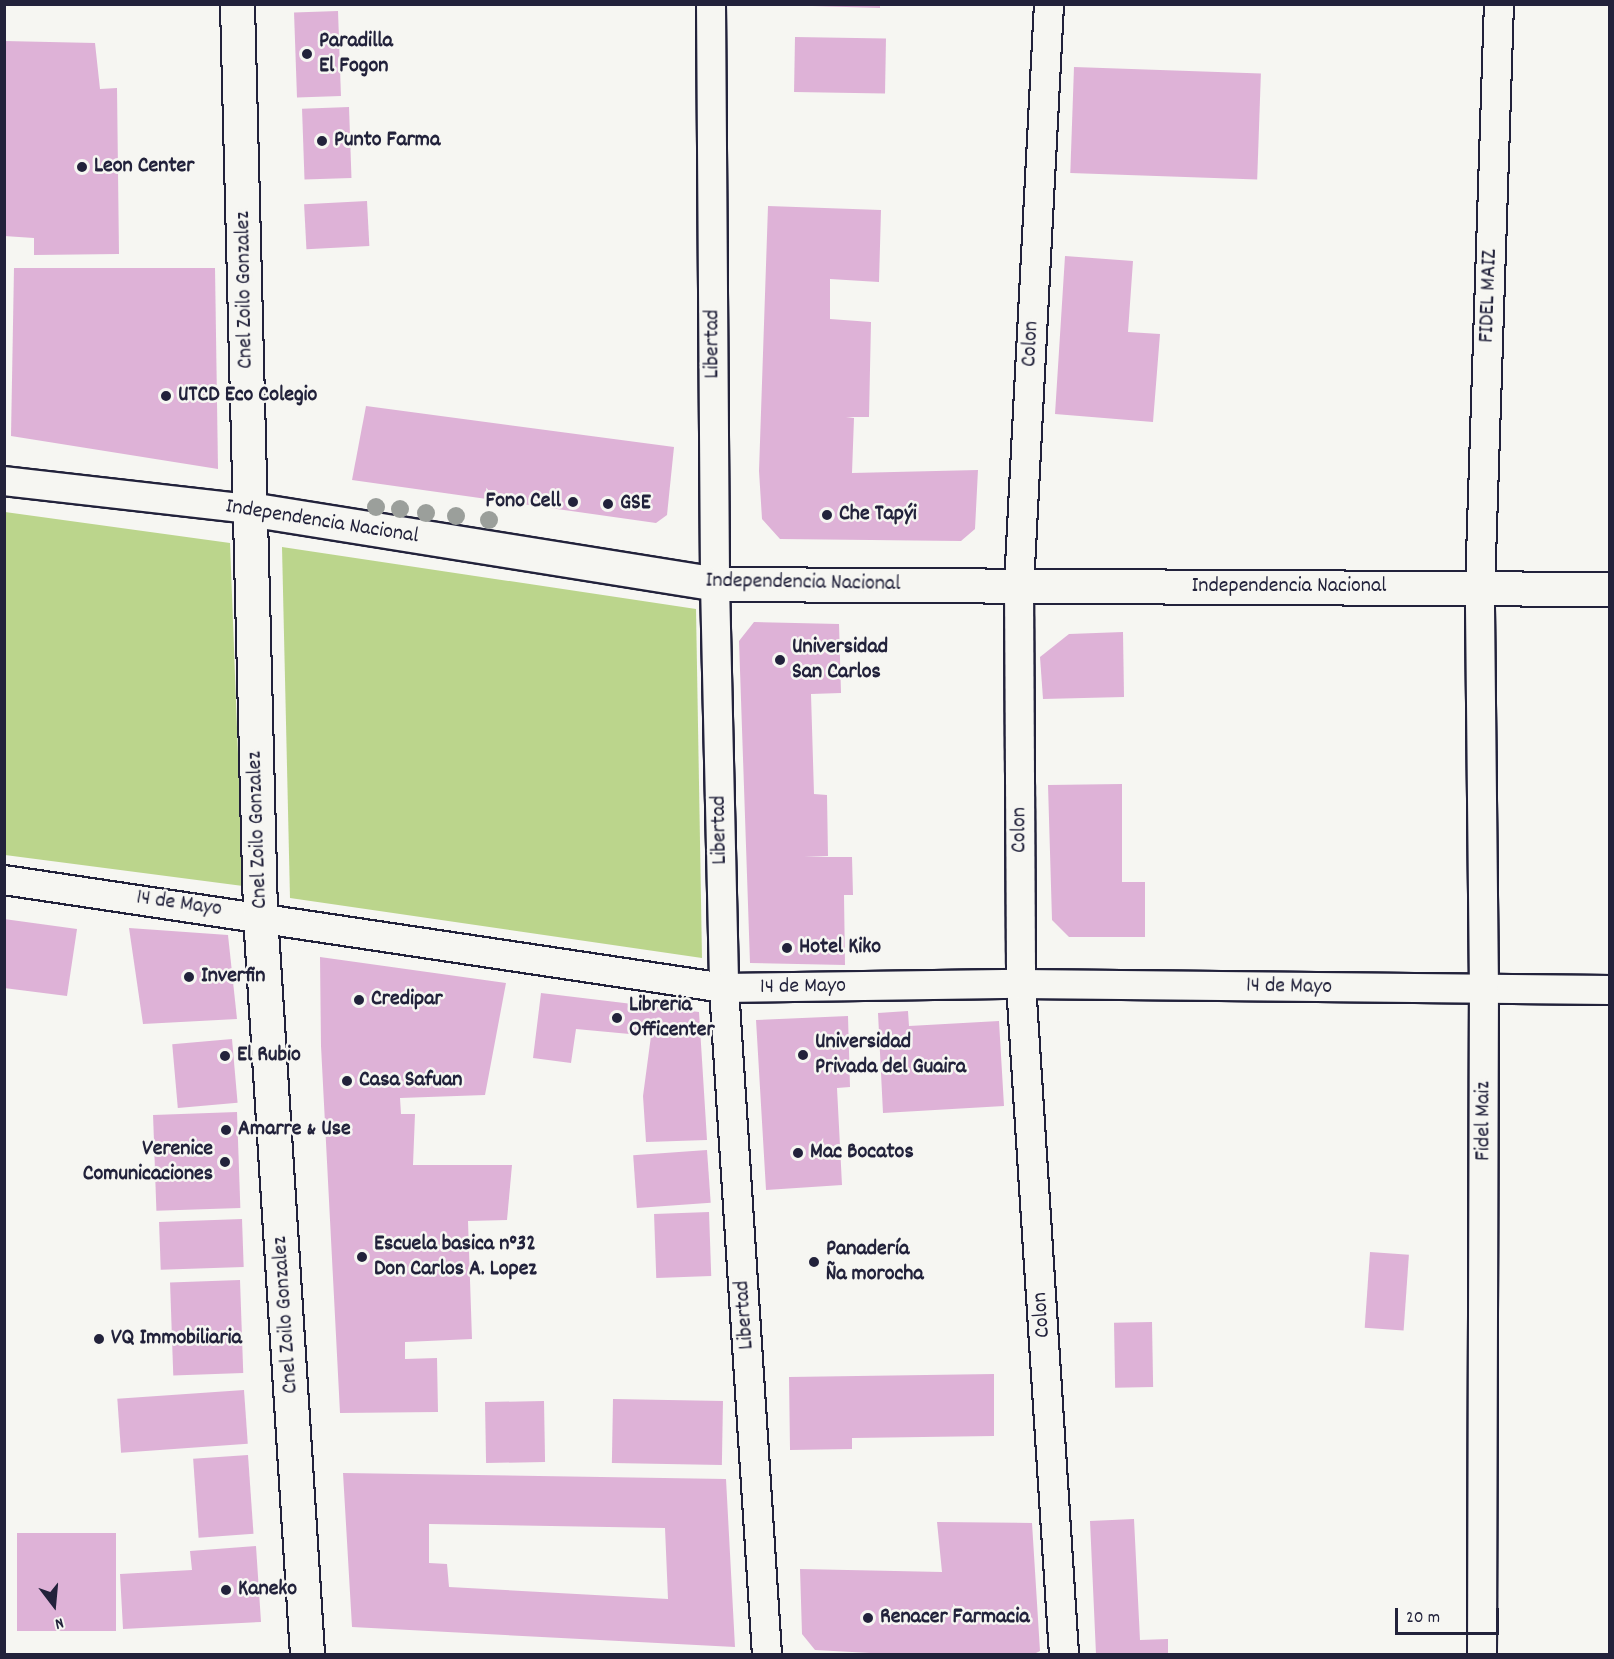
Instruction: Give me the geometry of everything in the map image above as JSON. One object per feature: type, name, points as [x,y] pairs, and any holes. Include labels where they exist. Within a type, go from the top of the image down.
[{"type":"main road","name":"Cnel Zoilo Gonzalez","points":[[237,4],[260,915],[307,1654]]},
{"type":"main road","name":"Independencia Nacional","points":[[249,509],[715,584],[1610,589]]},
{"type":"street","name":"Libertad","points":[[711,4],[715,584],[724,988],[766,1654]]},
{"type":"street","name":"Colon","points":[[1049,4],[1019,586],[1021,984],[1064,1654]]},
{"type":"street","name":"FIDEL MAIZ","points":[[1480,588],[1499,4]]},
{"type":"street","name":"Independencia Nacional","points":[[4,481],[249,509]]},
{"type":"street","name":"Fidel Maiz","points":[[1480,588],[1484,989],[1482,1654]]},
{"type":"street","name":"14 de Mayo","points":[[4,880],[260,915],[724,988],[1021,984],[1610,990]]},
{"type":"green space","points":[[5,512],[230,543],[243,886],[5,855]]},
{"type":"green space","points":[[282,547],[696,609],[702,958],[290,898]]},
{"type":"building","points":[[812,4],[880,4],[880,8],[812,6]]},
{"type":"building","points":[[338,11],[341,96],[297,97],[294,13]]},
{"type":"building","points":[[795,37],[886,39],[885,94],[794,92]]},
{"type":"building","points":[[4,41],[95,43],[100,89],[117,88],[119,254],[34,255],[34,238],[4,236]]},
{"type":"building","points":[[1074,67],[1261,74],[1257,179],[1070,173]]},
{"type":"building","points":[[349,107],[351,178],[305,180],[302,109]]},
{"type":"building","points":[[367,201],[369,246],[306,249],[304,204]]},
{"type":"building","points":[[768,206],[881,210],[879,282],[830,279],[830,319],[871,322],[869,417],[846,417],[854,418],[852,473],[978,470],[975,529],[961,541],[780,539],[762,519],[759,471]]},
{"type":"building","points":[[1065,256],[1133,261],[1128,332],[1160,334],[1153,422],[1055,414]]},
{"type":"building","points":[[14,268],[215,268],[218,469],[11,436]]},
{"type":"building","points":[[366,406],[674,447],[667,515],[656,523],[352,480]]},
{"type":"building","points":[[754,622],[839,624],[841,693],[811,694],[814,794],[827,795],[828,856],[804,857],[852,857],[853,895],[844,895],[845,965],[750,963],[739,641]]},
{"type":"building","points":[[1123,632],[1124,697],[1043,699],[1040,657],[1069,634]]},
{"type":"building","points":[[1122,784],[1122,882],[1145,882],[1145,937],[1069,937],[1052,920],[1048,785]]},
{"type":"building","points":[[4,919],[77,929],[67,996],[4,988]]},
{"type":"building","points":[[129,928],[228,935],[237,1019],[143,1024]]},
{"type":"building","points":[[320,957],[506,983],[485,1095],[400,1098],[401,1114],[415,1114],[413,1165],[512,1165],[507,1220],[468,1221],[472,1339],[405,1342],[405,1359],[437,1358],[438,1412],[340,1413],[321,1046]]},
{"type":"building","points":[[541,993],[699,1012],[707,1140],[646,1142],[643,1096],[651,1036],[576,1029],[571,1063],[533,1058]]},
{"type":"building","points":[[908,1011],[909,1026],[999,1021],[1004,1106],[883,1113],[878,1013]]},
{"type":"building","points":[[848,1016],[850,1087],[837,1088],[842,1185],[766,1190],[756,1020]]},
{"type":"building","points":[[232,1039],[238,1103],[178,1108],[172,1044]]},
{"type":"building","points":[[237,1112],[240,1208],[156,1211],[153,1115]]},
{"type":"building","points":[[707,1150],[711,1203],[637,1208],[633,1155]]},
{"type":"building","points":[[709,1212],[711,1276],[656,1278],[654,1214]]},
{"type":"building","points":[[242,1219],[244,1267],[161,1270],[159,1222]]},
{"type":"building","points":[[1370,1252],[1409,1255],[1404,1331],[1365,1328]]},
{"type":"building","points":[[240,1280],[243,1373],[173,1375],[170,1282]]},
{"type":"building","points":[[1152,1322],[1153,1387],[1115,1388],[1114,1323]]},
{"type":"building","points":[[994,1374],[994,1436],[852,1438],[852,1449],[790,1450],[789,1377]]},
{"type":"building","points":[[244,1390],[248,1444],[121,1453],[117,1399]]},
{"type":"building","points":[[613,1399],[723,1401],[722,1465],[612,1463]]},
{"type":"building","points":[[544,1401],[545,1462],[486,1463],[485,1402]]},
{"type":"building","points":[[248,1455],[254,1534],[199,1538],[193,1459]]},
{"type":"building","points":[[343,1473],[726,1479],[735,1647],[352,1627]],"holes":[[[429,1524],[665,1528],[668,1599],[449,1587],[447,1564],[429,1563]]]},
{"type":"building","points":[[1134,1519],[1140,1640],[1168,1639],[1168,1654],[1096,1654],[1090,1521]]},
{"type":"building","points":[[937,1522],[1032,1523],[1040,1651],[1034,1654],[889,1654],[815,1650],[802,1634],[800,1569],[942,1572]]},
{"type":"building","points":[[17,1533],[116,1533],[116,1631],[17,1631]]},
{"type":"building","points":[[256,1546],[261,1622],[123,1629],[120,1574],[192,1570],[190,1551]]},
{"type":"place","name":"Paradilla El Fogon","points":[[307,54]]},
{"type":"place","name":"Punto Farma","points":[[322,141]]},
{"type":"place","name":"Leon Center","points":[[82,167]]},
{"type":"place","name":"UTCD Eco Colegio","points":[[166,396]]},
{"type":"place","name":"Fono Cell","points":[[573,502]]},
{"type":"place","name":"GSE","points":[[608,504]]},
{"type":"place","name":"Che Tapýi","points":[[827,515]]},
{"type":"place","name":"Universidad San Carlos","points":[[780,660]]},
{"type":"place","name":"Hotel Kiko","points":[[787,948]]},
{"type":"place","name":"Inverfin","points":[[189,977]]},
{"type":"place","name":"Credipar","points":[[359,1000]]},
{"type":"place","name":"Libreria Officenter","points":[[617,1018]]},
{"type":"place","name":"Universidad Privada del Guaira","points":[[803,1055]]},
{"type":"place","name":"El Rubio","points":[[225,1056]]},
{"type":"place","name":"Casa Safuan","points":[[347,1081]]},
{"type":"place","name":"Amarre & Use","points":[[226,1130]]},
{"type":"place","name":"Mac Bocatos","points":[[798,1153]]},
{"type":"place","name":"Verenice Comunicaciones","points":[[225,1162]]},
{"type":"place","name":"Escuela basica n°32 Don Carlos A. Lopez","points":[[362,1257]]},
{"type":"place","name":"Panadería Ña morocha","points":[[814,1262]]},
{"type":"place","name":"VQ Immobiliaria","points":[[99,1339]]},
{"type":"place","name":"Kaneko","points":[[226,1590]]},
{"type":"place","name":"Renacer Farmacia","points":[[868,1618]]}]
